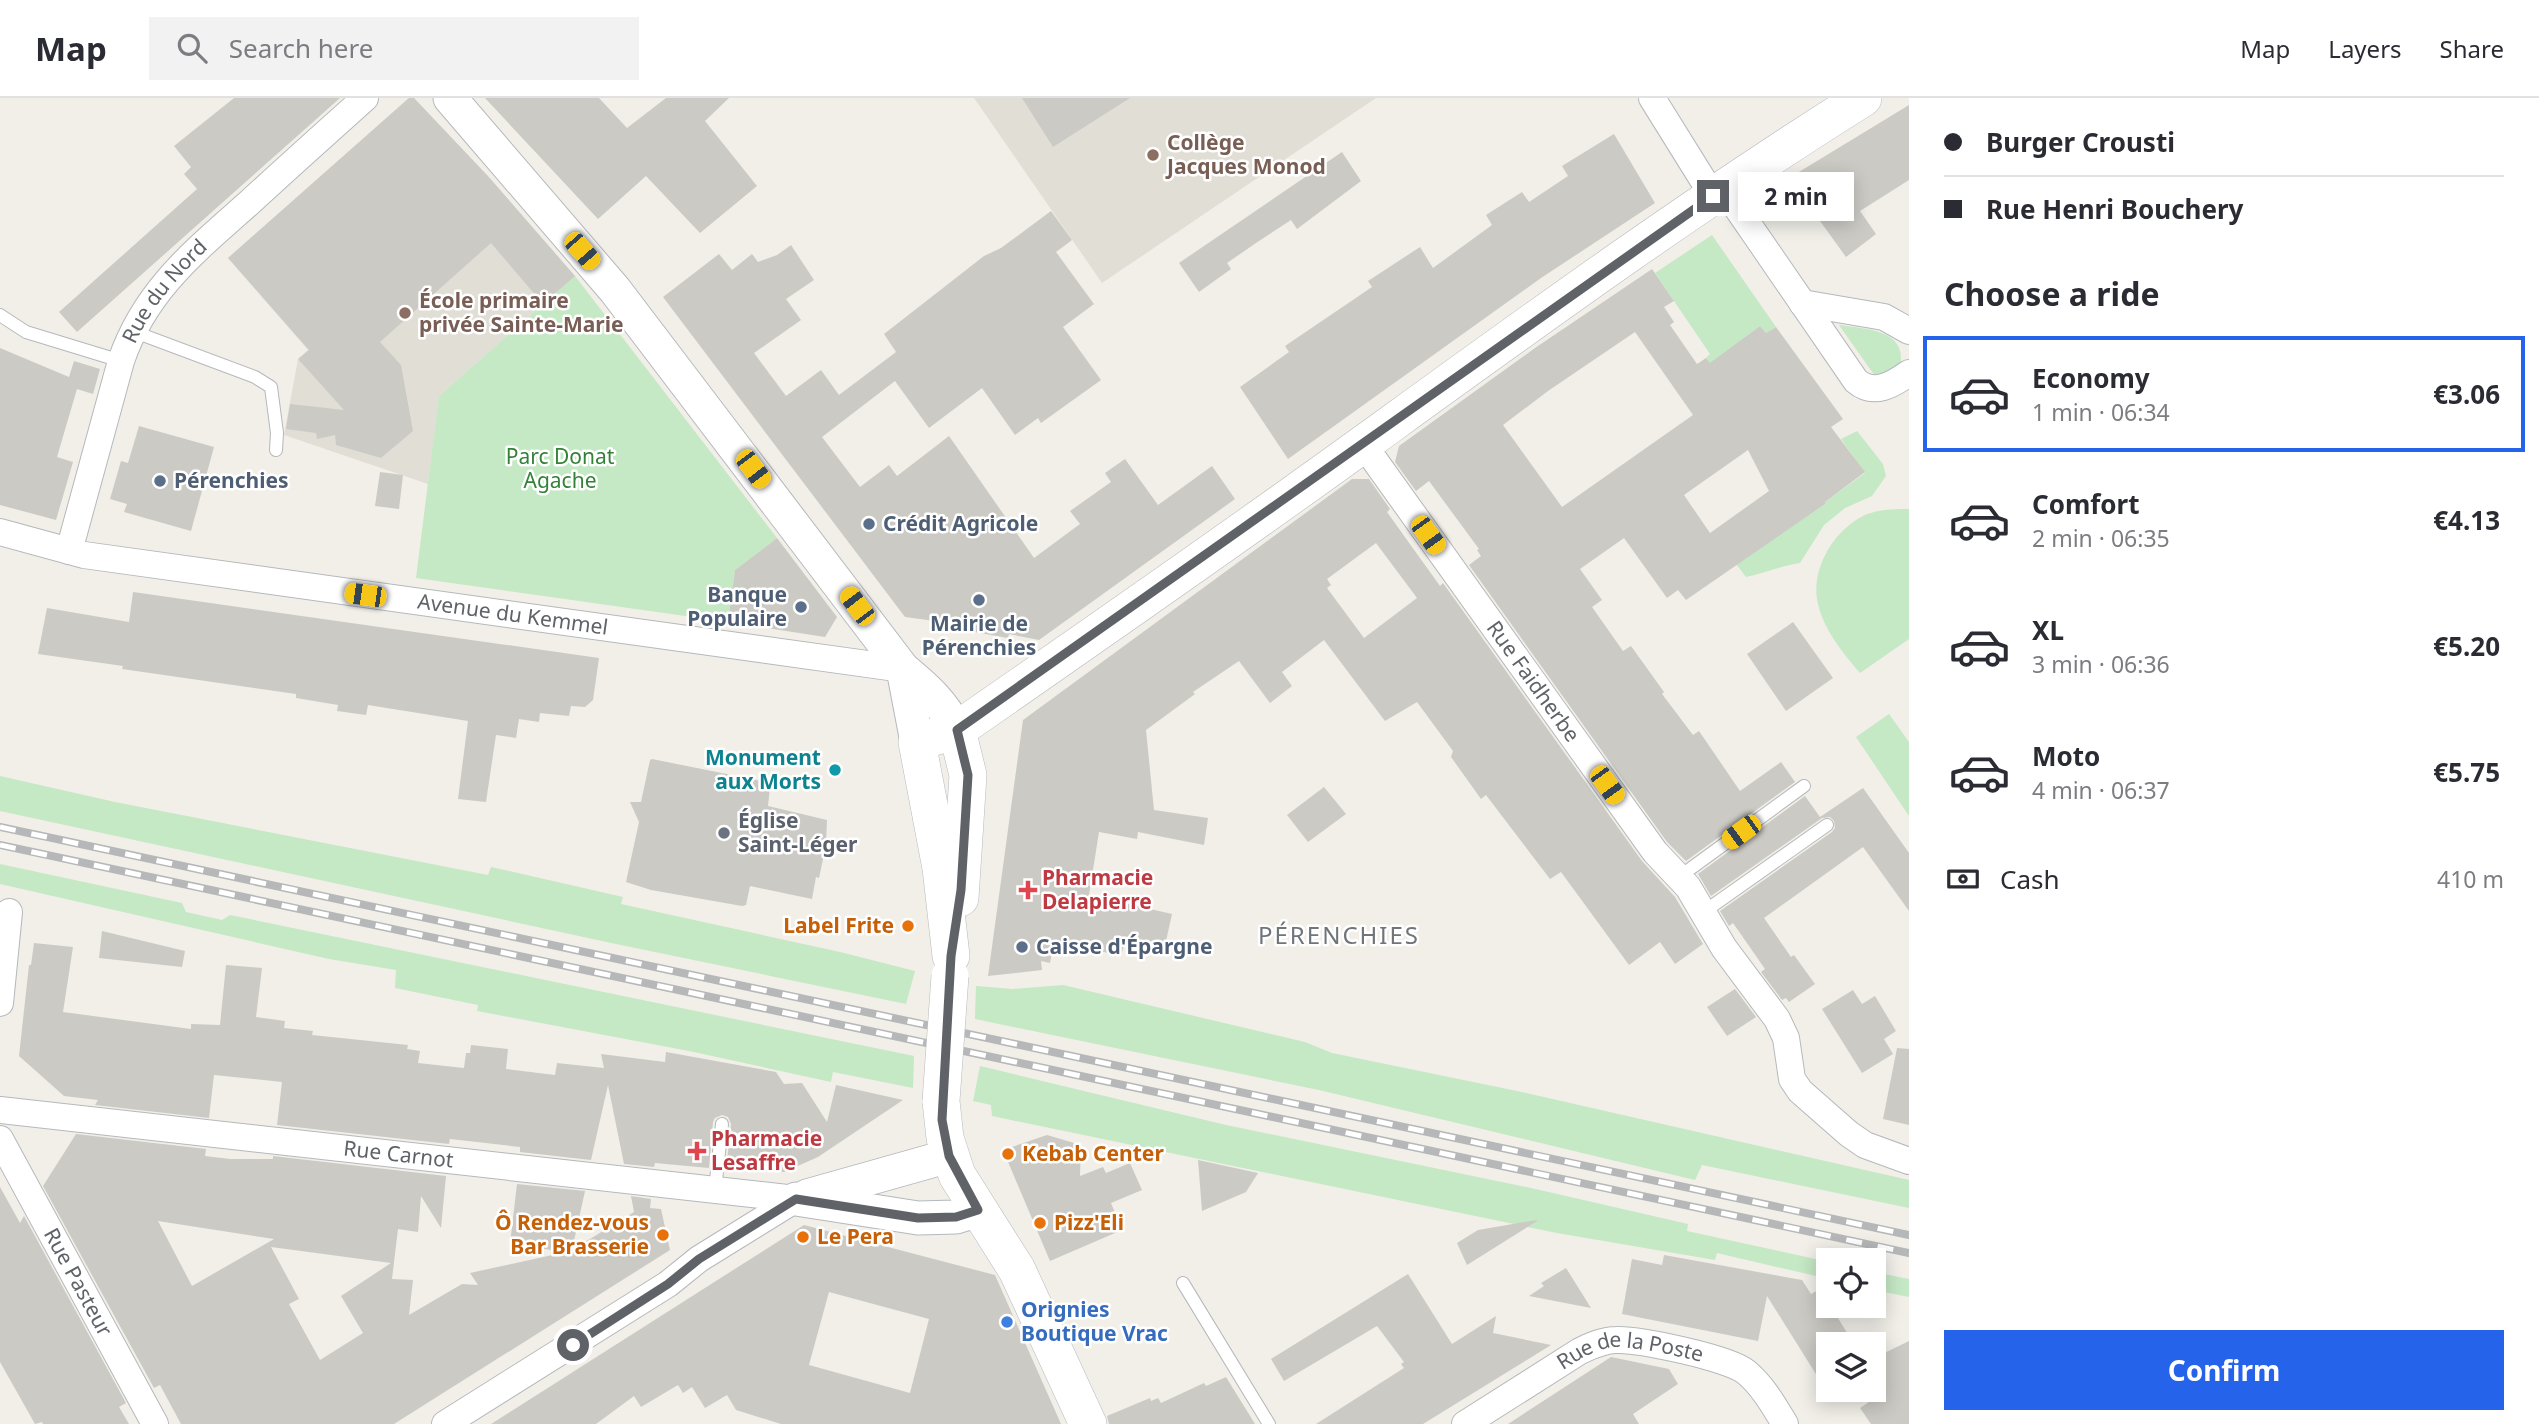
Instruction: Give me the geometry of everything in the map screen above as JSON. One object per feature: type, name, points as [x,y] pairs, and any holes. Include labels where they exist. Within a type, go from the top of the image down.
[{"type":"main road","points":[[950,966],[941,868],[917,742],[957,730],[1514,335],[1719,193],[1863,98]]},
{"type":"main road","points":[[957,730],[968,775],[960,895],[950,966],[941,1101],[944,1138],[949,1156],[978,1210],[1017,1270],[1088,1424]]},
{"type":"street","name":"Rue du Nord","points":[[69,551],[121,361],[132,331],[161,286],[195,251],[365,98]]},
{"type":"street","points":[[450,98],[615,290],[849,595],[903,670],[933,694],[947,711],[957,730]]},
{"type":"street","points":[[1652,98],[1856,381],[1870,388],[1886,387],[1909,373]]},
{"type":"street","points":[[1802,303],[1884,317],[1909,331]]},
{"type":"street","name":"Rue Faidherbe","points":[[1363,444],[1647,841],[1705,911],[1724,947],[1777,1019],[1786,1038],[1792,1079],[1800,1091],[1865,1145],[1909,1161]]},
{"type":"street","name":"Avenue du Kemmel","points":[[0,532],[106,558],[903,670]]},
{"type":"street","points":[[903,670],[917,742]]},
{"type":"street","points":[[0,1003],[9,912]]},
{"type":"street","name":"Rue Carnot","points":[[0,1110],[796,1199],[918,1218],[956,1217],[978,1210]]},
{"type":"street","name":"Rue Pasteur","points":[[0,1139],[155,1424]]},
{"type":"street","name":"Rue Carnot","points":[[796,1199],[949,1156]]},
{"type":"street","points":[[445,1424],[668,1284],[699,1259],[796,1199]]},
{"type":"street","name":"Rue de la Poste","points":[[1465,1424],[1580,1351],[1595,1344],[1615,1340],[1634,1341],[1730,1363],[1746,1371],[1785,1424]]},
{"type":"lane","points":[[0,315],[26,332],[121,361]]},
{"type":"lane","points":[[132,331],[255,377],[271,387],[277,433],[276,450]]},
{"type":"lane","points":[[1679,877],[1804,786]]},
{"type":"lane","points":[[1705,911],[1827,825]]},
{"type":"lane","points":[[715,1191],[722,1125]]},
{"type":"lane","points":[[1183,1283],[1269,1424]]},
{"type":"shaded area","name":"École primaire privée Sainte-Marie","points":[[409,98],[414,98],[575,276],[439,396],[428,484],[284,435],[298,359],[308,350],[228,258]]},
{"type":"shaded area","name":"Collège Jacques Monod","points":[[974,98],[1376,98],[1102,283]]},
{"type":"green space","points":[[1712,235],[1776,327],[1766,333],[1760,326],[1745,337],[1801,415],[1729,389],[1706,358],[1710,354],[1655,273]]},
{"type":"green space","name":"Parc Donat Agache","points":[[575,276],[777,538],[735,570],[728,622],[416,578],[439,396]]},
{"type":"green space","points":[[1839,325],[1872,330],[1892,338],[1901,355],[1900,368],[1875,376]]},
{"type":"green space","points":[[1857,431],[1883,464],[1886,476],[1872,496],[1845,508],[1824,525],[1800,563],[1746,577],[1736,564],[1825,504],[1865,473],[1841,439]]},
{"type":"green space","points":[[1909,509],[1909,639],[1860,673],[1835,641],[1821,614],[1816,591],[1820,566],[1833,543],[1850,524],[1866,514]]},
{"type":"green space","points":[[1889,714],[1909,742],[1909,816],[1856,737]]},
{"type":"green space","points":[[0,776],[115,802],[488,875],[491,867],[623,897],[621,904],[915,971],[906,1004],[616,944],[0,811]]},
{"type":"green space","points":[[0,864],[182,903],[186,912],[222,920],[230,915],[914,1056],[913,1088],[833,1072],[831,1082],[689,1051],[477,1011],[478,1005],[395,988],[396,970],[329,959],[0,884]]},
{"type":"green space","points":[[1063,985],[1305,1042],[1332,1053],[1517,1091],[1909,1180],[1909,1208],[1702,1165],[1695,1180],[1319,1090],[975,1019],[976,986],[1012,989]]},
{"type":"green space","points":[[980,1066],[1226,1125],[1531,1188],[1688,1224],[1687,1231],[1816,1259],[1816,1276],[1717,1253],[1715,1260],[1557,1233],[992,1116],[991,1105],[973,1101]]},
{"type":"green space","points":[[1886,1274],[1909,1279],[1909,1297],[1886,1292]]},
{"type":"building","points":[[234,98],[340,98],[77,332],[59,312],[197,189],[184,174],[191,167],[174,146]]},
{"type":"building","name":"École primaire privée Sainte-Marie","points":[[409,98],[414,98],[488,176],[575,276],[543,304],[491,243],[380,342],[401,365],[413,431],[381,458],[336,445],[335,435],[317,439],[316,433],[286,429],[290,404],[344,410],[298,359],[309,350],[228,258]]},
{"type":"building","points":[[485,98],[599,98],[627,128],[666,98],[729,98],[705,121],[757,186],[700,233],[646,176],[598,219]]},
{"type":"building","points":[[1022,98],[1130,98],[1053,147]]},
{"type":"building","points":[[1909,105],[1909,180],[1860,211],[1876,234],[1846,257],[1789,178]]},
{"type":"building","points":[[1614,134],[1655,203],[1541,278],[1288,459],[1240,387],[1289,352],[1285,346],[1372,287],[1368,281],[1420,247],[1433,268],[1492,225],[1486,215],[1522,192],[1529,202],[1568,176],[1562,166]]},
{"type":"building","points":[[1342,152],[1361,181],[1297,229],[1291,220],[1256,243],[1227,263],[1231,269],[1199,292],[1179,263]]},
{"type":"building","points":[[1051,211],[1072,240],[1056,252],[1094,304],[1063,327],[1101,380],[1041,423],[1038,418],[1015,435],[982,388],[929,428],[895,381],[822,437],[860,487],[889,465],[897,476],[949,436],[1034,558],[1080,524],[1070,511],[1111,482],[1105,473],[1125,459],[1158,505],[1212,466],[1235,499],[1039,640],[1009,634],[1008,638],[905,617],[663,297],[719,254],[732,270],[752,254],[758,262],[777,255],[791,245],[814,280],[786,299],[801,320],[754,353],[786,396],[821,370],[839,395],[896,352],[884,334],[984,256],[1001,248]]},
{"type":"building","points":[[1652,269],[1674,301],[1664,307],[1674,322],[1670,325],[1697,364],[1706,358],[1710,363],[1760,326],[1766,333],[1776,327],[1843,419],[1831,427],[1865,472],[1825,504],[1686,600],[1678,590],[1667,598],[1624,538],[1580,569],[1602,600],[1592,607],[1623,651],[1631,646],[1664,692],[1662,694],[1693,735],[1699,731],[1740,791],[1781,762],[1795,782],[1686,861],[1667,842],[1469,565],[1481,556],[1477,550],[1479,549],[1429,481],[1416,491],[1395,462],[1399,446],[1535,348]],"holes":[[[1635,332],[1693,415],[1562,507],[1503,425]],[[1748,450],[1769,491],[1710,533],[1684,495]]]},
{"type":"building","points":[[0,348],[69,377],[74,361],[100,369],[93,394],[77,389],[57,457],[73,462],[56,520],[0,505]]},
{"type":"building","name":"Pérenchies","points":[[139,426],[214,447],[191,531],[124,512],[127,504],[110,499],[121,461],[128,463]]},
{"type":"building","points":[[380,472],[403,475],[399,509],[375,506]]},
{"type":"building","points":[[1352,479],[1369,479],[1390,509],[1387,512],[1440,586],[1443,583],[1642,861],[1675,897],[1703,944],[1675,964],[1660,942],[1629,965],[1561,872],[1550,879],[1486,795],[1481,799],[1451,757],[1453,751],[1417,702],[1385,721],[1324,640],[1282,672],[1292,686],[1270,703],[1239,661],[1193,692],[1195,694],[1146,730],[1154,810],[1208,818],[1204,845],[1138,832],[1137,839],[1099,832],[1089,895],[1172,914],[1164,950],[1125,941],[1121,956],[1054,940],[1050,963],[1041,961],[1042,970],[988,976],[1023,720]],"holes":[[[1376,543],[1417,598],[1364,638],[1327,588],[1331,585],[1327,579]]]},
{"type":"building","points":[[777,538],[837,617],[825,637],[728,622],[735,570]]},
{"type":"building","points":[[133,592],[599,658],[593,700],[585,707],[571,706],[569,716],[540,713],[539,722],[519,719],[516,738],[496,735],[486,802],[458,799],[468,721],[368,705],[366,715],[337,711],[338,705],[296,698],[296,694],[38,654],[47,608],[129,622]]},
{"type":"building","points":[[1793,622],[1833,678],[1786,711],[1747,654]]},
{"type":"building","name":"Église Saint-Léger","points":[[652,759],[767,782],[770,787],[768,806],[827,820],[826,845],[812,899],[750,886],[746,905],[742,906],[651,890],[626,882],[639,822],[630,802],[641,802]]},
{"type":"building","points":[[1324,787],[1346,814],[1308,842],[1287,815]]},
{"type":"building","points":[[1863,788],[1909,853],[1909,911],[1863,847],[1764,918],[1791,957],[1794,955],[1815,984],[1789,1002],[1786,998],[1782,1000],[1761,972],[1765,969],[1733,923],[1729,926],[1720,911],[1832,832],[1835,828],[1834,821],[1830,817],[1822,818],[1711,896],[1698,874],[1805,796],[1820,817]]},
{"type":"building","points":[[102,931],[185,951],[182,967],[99,958]]},
{"type":"building","points":[[34,943],[73,947],[63,1012],[191,1029],[191,1024],[220,1025],[226,965],[262,968],[256,1017],[285,1021],[284,1028],[313,1031],[312,1035],[408,1045],[407,1049],[420,1051],[418,1063],[464,1068],[466,1053],[470,1053],[471,1045],[508,1049],[506,1069],[555,1075],[557,1063],[604,1068],[601,1054],[665,1062],[666,1052],[776,1072],[784,1084],[802,1083],[827,1122],[836,1085],[903,1100],[818,1157],[784,1172],[726,1169],[731,1124],[728,1117],[722,1115],[713,1122],[709,1168],[655,1163],[654,1167],[624,1164],[608,1085],[591,1160],[520,1152],[520,1147],[450,1139],[449,1144],[277,1125],[282,1082],[214,1075],[209,1118],[95,1105],[98,1100],[64,1096],[19,1056]]},
{"type":"building","points":[[1735,989],[1756,1017],[1727,1036],[1707,1007]]},
{"type":"building","points":[[1853,990],[1862,1004],[1875,996],[1896,1031],[1884,1039],[1893,1054],[1862,1073],[1822,1009]]},
{"type":"building","points":[[1897,1048],[1909,1049],[1909,1125],[1883,1119]]},
{"type":"building","points":[[76,1134],[206,1149],[205,1156],[230,1159],[273,1159],[273,1156],[446,1176],[441,1228],[421,1196],[418,1232],[398,1229],[392,1279],[413,1280],[409,1315],[462,1284],[478,1285],[470,1273],[566,1252],[510,1244],[517,1184],[585,1191],[572,1250],[634,1212],[631,1196],[651,1199],[650,1208],[661,1209],[670,1250],[394,1424],[181,1424],[160,1385],[154,1388],[43,1186]],"holes":[[[158,1221],[274,1239],[192,1286]],[[271,1247],[391,1263],[341,1296],[363,1333],[320,1360],[289,1304],[299,1299]]]},
{"type":"building","points":[[1047,1135],[1081,1145],[1080,1176],[1103,1167],[1106,1173],[1130,1163],[1142,1190],[1111,1203],[1122,1230],[1050,1261],[1003,1150]]},
{"type":"building","points":[[1198,1160],[1258,1173],[1246,1192],[1202,1211]]},
{"type":"building","points":[[0,1187],[20,1223],[24,1216],[126,1403],[119,1407],[129,1424],[35,1424],[0,1362]]},
{"type":"building","points":[[1537,1220],[1467,1265],[1457,1243],[1478,1230]]},
{"type":"building","points":[[804,1225],[995,1275],[1061,1424],[781,1424],[736,1410],[727,1395],[705,1408],[692,1387],[683,1393],[678,1385],[641,1407],[634,1396],[596,1424],[491,1424]],"holes":[[[829,1292],[929,1319],[910,1393],[809,1365]]]},
{"type":"building","points":[[1664,1255],[1802,1280],[1811,1294],[1816,1291],[1816,1318],[1838,1318],[1847,1332],[1816,1332],[1816,1374],[1767,1296],[1758,1341],[1622,1314],[1632,1259],[1662,1265]]},
{"type":"building","points":[[1566,1268],[1591,1308],[1529,1296],[1544,1286],[1541,1283]]},
{"type":"building","points":[[1408,1274],[1452,1344],[1496,1316],[1493,1333],[1551,1345],[1423,1424],[1316,1424],[1404,1368],[1401,1364],[1404,1362],[1377,1326],[1284,1381],[1271,1359]]},
{"type":"building","points":[[1909,1341],[1909,1424],[1871,1424],[1860,1408],[1869,1402],[1886,1402],[1886,1352]]},
{"type":"building","points":[[1611,1357],[1669,1369],[1678,1384],[1633,1414],[1639,1424],[1508,1424]]},
{"type":"building","points":[[1226,1377],[1255,1424],[1109,1424],[1107,1416],[1150,1398],[1151,1401],[1158,1398],[1161,1403],[1204,1383],[1206,1386]]},
{"type":"railway","points":[[0,827],[1909,1235]]},
{"type":"railway","points":[[0,845],[1909,1253]]},
{"type":"place","name":"Collège Jacques Monod","points":[[1153,155]]},
{"type":"place","name":"École primaire privée Sainte-Marie","points":[[405,313]]},
{"type":"place","name":"Pérenchies","points":[[160,481]]},
{"type":"place","name":"Crédit Agricole","points":[[869,524]]},
{"type":"place","name":"Mairie de Pérenchies","points":[[979,600]]},
{"type":"place","name":"Banque Populaire","points":[[801,607]]},
{"type":"place","name":"Monument aux Morts","points":[[835,770]]},
{"type":"place","name":"Église Saint-Léger","points":[[724,833]]},
{"type":"place","name":"Pharmacie Delapierre","points":[[1028,890]]},
{"type":"place","name":"Label Frite","points":[[908,926]]},
{"type":"place","name":"Caisse d'Épargne","points":[[1022,947]]},
{"type":"place","name":"Pharmacie Lesaffre","points":[[697,1151]]},
{"type":"place","name":"Kebab Center","points":[[1008,1154]]},
{"type":"place","name":"Pizz'Eli","points":[[1040,1223]]},
{"type":"place","name":"Ô Rendez-vous Bar Brasserie","points":[[663,1235]]},
{"type":"place","name":"Le Pera","points":[[803,1237]]},
{"type":"place","name":"Orignies Boutique Vrac","points":[[1007,1322]]},
{"type":"district","name":"PÉRENCHIES","points":[[1339,936]]},
{"type":"route","points":[[573,1345],[668,1284],[699,1259],[796,1199],[918,1218],[941,1219],[978,1210],[949,1156],[944,1138],[941,1101],[951,956],[961,890],[968,775],[957,730],[1713,196]]}]
